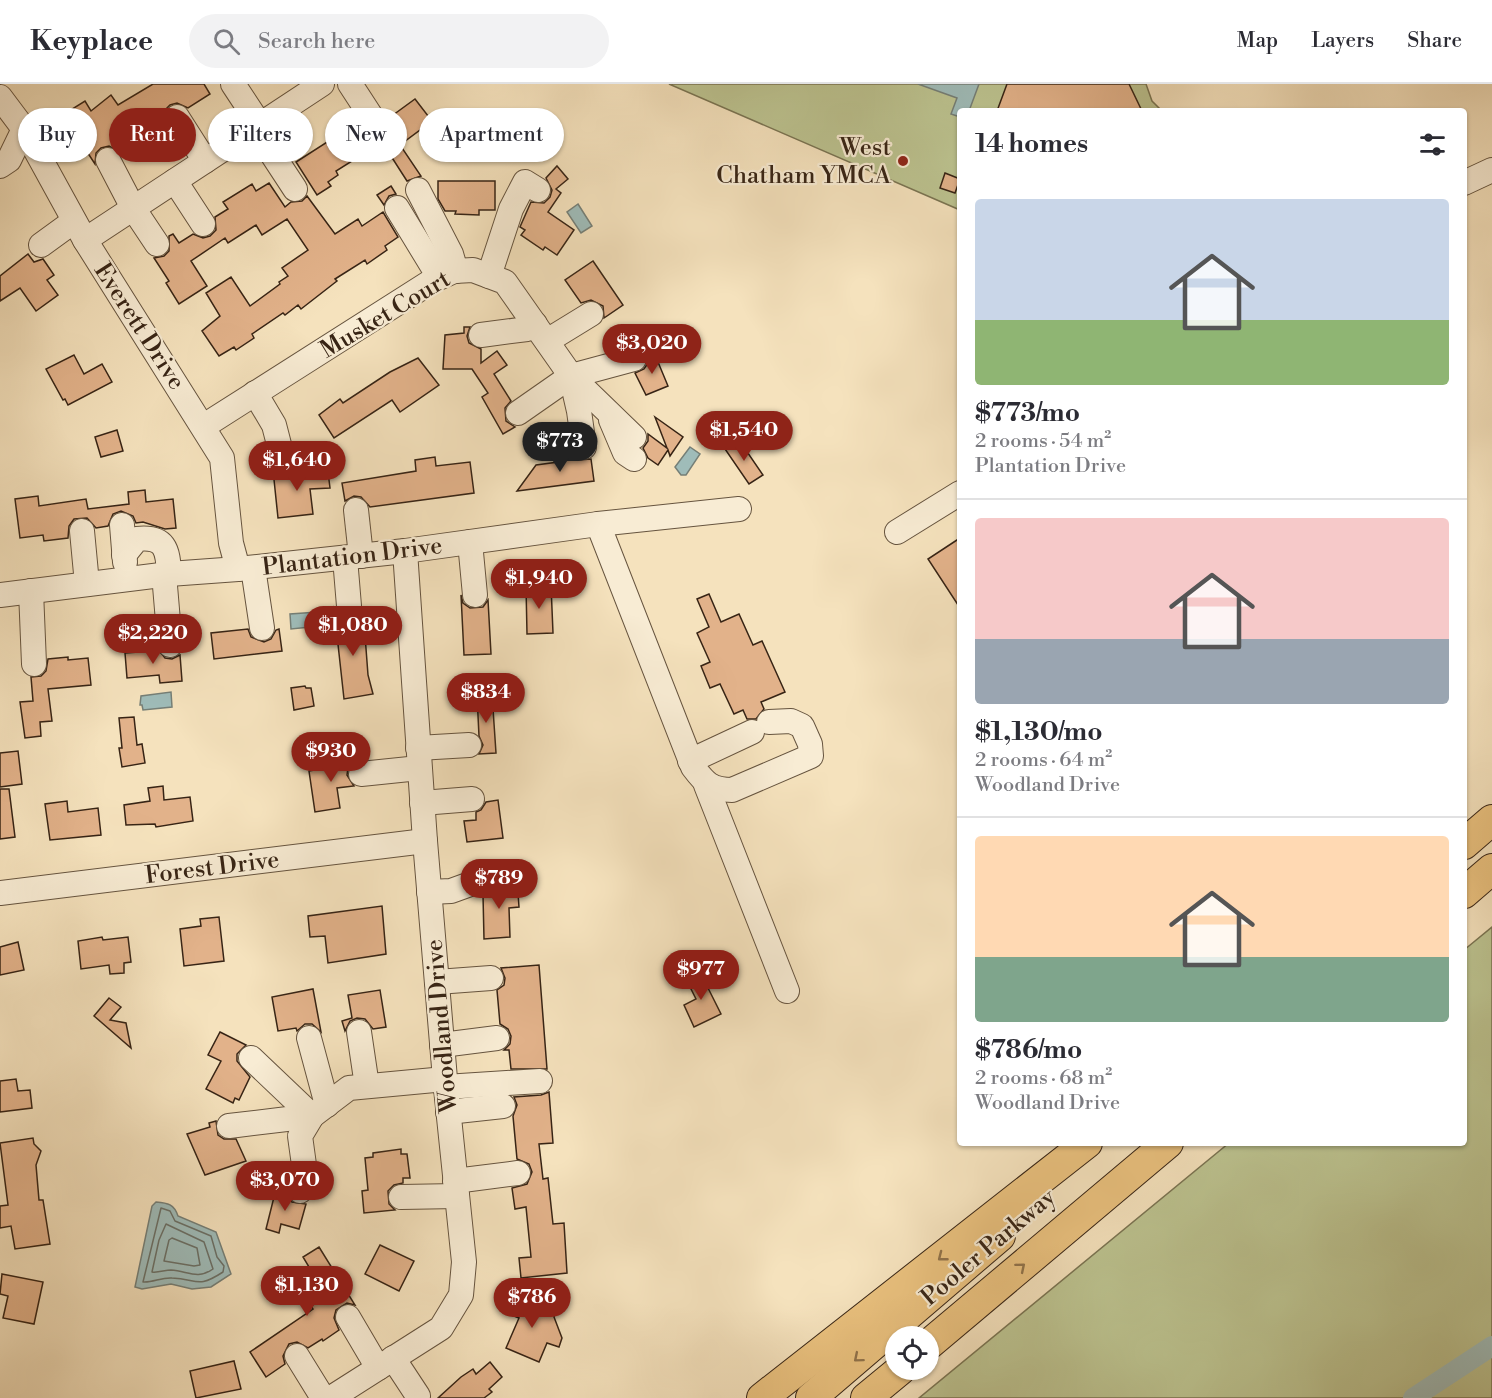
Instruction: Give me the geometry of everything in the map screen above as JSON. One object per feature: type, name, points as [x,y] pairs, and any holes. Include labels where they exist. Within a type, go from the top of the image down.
[{"type":"main road","points":[[1467,841],[1492,820]]},
{"type":"main road","points":[[1467,890],[1492,869]]},
{"type":"main road","points":[[762,1398],[1083,1146]]},
{"type":"main road","name":"Pooler Parkway","points":[[811,1398],[1106,1146]]},
{"type":"main road","name":"Pooler Parkway","points":[[939,1336],[1164,1146]]},
{"type":"main road","points":[[866,1398],[888,1380]]},
{"type":"street","points":[[233,84],[247,108]]},
{"type":"street","points":[[350,84],[366,108]]},
{"type":"street","points":[[284,108],[316,86]]},
{"type":"street","name":"Everett Drive","points":[[0,97],[18,121]]},
{"type":"street","points":[[0,166],[9,160],[18,141]]},
{"type":"street","points":[[196,147],[205,161]]},
{"type":"street","points":[[41,245],[133,208],[208,159]]},
{"type":"street","points":[[108,160],[133,208],[157,244]]},
{"type":"street","name":"Everett Drive","points":[[42,162],[80,231],[222,458],[231,543],[246,568],[262,628]]},
{"type":"street","points":[[279,162],[295,189]]},
{"type":"street","points":[[1467,182],[1492,170]]},
{"type":"street","points":[[175,181],[203,224]]},
{"type":"street","points":[[489,276],[507,219],[525,182],[538,190]]},
{"type":"street","points":[[418,190],[451,254],[448,274]]},
{"type":"street","points":[[397,208],[448,274]]},
{"type":"street","name":"Musket Court","points":[[204,426],[448,274],[473,270],[505,282],[571,376]]},
{"type":"street","points":[[481,335],[527,329],[541,333],[591,314]]},
{"type":"street","points":[[518,413],[571,376],[634,359]]},
{"type":"street","points":[[571,376],[608,412],[634,448]]},
{"type":"street","points":[[571,376],[584,447]]},
{"type":"street","points":[[255,393],[274,425],[283,460]]},
{"type":"street","points":[[897,532],[957,495]]},
{"type":"street","name":"Plantation Drive","points":[[0,595],[166,574],[405,551],[598,524],[739,509]]},
{"type":"street","points":[[349,606],[356,510]]},
{"type":"street","points":[[598,524],[696,771],[787,991]]},
{"type":"street","points":[[122,525],[126,579]]},
{"type":"street","points":[[82,531],[87,584]]},
{"type":"street","points":[[124,555],[137,539],[151,538],[160,542],[166,549],[170,645]]},
{"type":"street","points":[[470,542],[475,595]]},
{"type":"street","name":"Woodland Drive","points":[[331,1398],[441,1328],[461,1294],[464,1262],[445,1083],[429,892],[405,551]]},
{"type":"street","points":[[31,591],[34,664]]},
{"type":"street","points":[[790,721],[802,726],[810,744],[811,756],[732,790],[719,790],[696,771],[761,727],[790,721]]},
{"type":"street","points":[[361,774],[469,746]]},
{"type":"street","points":[[422,803],[472,799]]},
{"type":"street","name":"Forest Drive","points":[[0,893],[425,841]]},
{"type":"street","points":[[429,892],[451,891],[487,878]]},
{"type":"street","points":[[437,982],[491,978]]},
{"type":"street","points":[[359,1032],[367,1086]]},
{"type":"street","points":[[309,1038],[319,1111]]},
{"type":"street","points":[[442,1045],[497,1038]]},
{"type":"street","points":[[251,1058],[319,1111]]},
{"type":"street","points":[[300,1191],[303,1165],[300,1136],[319,1111],[349,1088],[540,1081]]},
{"type":"street","points":[[448,1112],[503,1106]]},
{"type":"street","points":[[229,1126],[319,1111]]},
{"type":"street","points":[[401,1197],[456,1189],[518,1173]]},
{"type":"street","points":[[348,1317],[386,1363],[418,1396]]},
{"type":"street","points":[[297,1356],[323,1398]]},
{"type":"green space","name":"West Chatham YMCA","points":[[669,84],[1146,84],[1152,101],[1159,108],[957,108],[957,209]]},
{"type":"green space","points":[[1492,927],[1492,1398],[919,1398],[1225,1146],[1467,1146],[1467,948]]},
{"type":"water","points":[[918,84],[979,84],[970,108],[957,108],[957,116],[951,114],[957,98]]},
{"type":"water","points":[[578,204],[592,226],[581,233],[567,212]]},
{"type":"water","points":[[690,447],[700,454],[686,475],[681,475],[675,467]]},
{"type":"water","points":[[318,612],[322,620],[320,626],[291,629],[290,614]]},
{"type":"water","points":[[171,692],[172,707],[143,710],[140,705],[141,696]]},
{"type":"water","points":[[156,1202],[170,1205],[178,1216],[216,1232],[231,1274],[211,1287],[192,1289],[171,1284],[142,1289],[135,1287],[152,1206]]},
{"type":"water","points":[[301,1272],[307,1278],[299,1287],[300,1296],[295,1300],[284,1288],[283,1282]]},
{"type":"building","points":[[153,84],[204,84],[210,94],[188,108],[177,103],[167,108],[109,108],[109,146],[97,152],[97,108],[95,108],[111,95],[118,105]]},
{"type":"building","points":[[1007,84],[1129,84],[1141,108],[998,108]]},
{"type":"building","points":[[415,99],[422,108],[419,108],[419,131],[407,140],[407,108],[403,108]]},
{"type":"building","points":[[85,101],[89,108],[74,108]]},
{"type":"building","points":[[325,143],[325,162],[350,162],[336,171],[338,175],[328,182],[331,186],[317,195],[296,162],[313,162],[313,151]]},
{"type":"building","points":[[407,155],[421,176],[407,181],[395,162],[407,162]]},
{"type":"building","points":[[557,166],[568,179],[556,189],[561,193],[548,212],[574,230],[557,255],[545,247],[543,250],[521,235],[525,230],[520,227],[531,202],[544,203],[550,197],[552,190],[546,178]]},
{"type":"building","points":[[945,173],[957,178],[955,193],[940,188]]},
{"type":"building","points":[[438,181],[495,181],[495,210],[479,210],[479,215],[455,214],[456,211],[445,211],[438,199]]},
{"type":"building","points":[[269,183],[285,207],[291,202],[302,201],[307,196],[335,234],[358,219],[362,226],[383,212],[398,237],[385,246],[387,250],[367,264],[365,260],[335,279],[337,281],[301,309],[298,305],[285,315],[283,313],[252,334],[254,338],[236,350],[234,347],[219,356],[202,331],[220,316],[206,293],[231,277],[250,306],[288,276],[282,268],[308,250],[287,219],[262,235],[256,225],[228,243],[225,238],[191,261],[207,286],[179,304],[166,283],[169,281],[154,258],[164,256],[169,251],[169,236],[173,234],[179,243],[193,234],[203,238],[210,236],[216,230],[215,217],[228,209],[223,202],[252,184],[256,191]]},
{"type":"building","points":[[391,186],[396,194],[389,196],[384,205],[377,195]]},
{"type":"building","points":[[28,254],[34,262],[43,259],[54,275],[47,280],[58,295],[36,311],[20,288],[0,301],[0,276]]},
{"type":"building","points":[[593,261],[623,305],[604,318],[603,306],[591,300],[581,303],[565,280]]},
{"type":"building","points":[[464,327],[470,327],[467,336],[469,343],[481,349],[481,363],[497,351],[507,365],[494,374],[511,401],[505,408],[506,421],[515,427],[503,434],[482,397],[488,393],[472,369],[443,369],[445,335],[464,333]]},
{"type":"building","points":[[653,350],[668,386],[646,395],[635,373],[644,369],[648,363],[646,352]]},
{"type":"building","points":[[74,355],[84,374],[102,364],[112,382],[68,405],[46,369]]},
{"type":"building","points":[[418,358],[439,385],[400,412],[392,400],[334,438],[319,415],[340,399],[343,403],[390,372]]},
{"type":"building","points":[[655,417],[683,437],[670,456],[668,450],[658,465],[648,458],[643,448],[648,441],[648,434],[667,448]]},
{"type":"building","points":[[117,430],[123,451],[101,457],[95,437]]},
{"type":"building","points":[[739,440],[763,475],[749,484],[725,449]]},
{"type":"building","points":[[571,451],[578,460],[591,459],[594,481],[517,491],[536,465],[558,462],[557,453]]},
{"type":"building","points":[[435,457],[436,466],[470,462],[474,493],[370,507],[361,497],[354,496],[345,501],[342,483],[416,471],[415,460]]},
{"type":"building","points":[[273,470],[280,474],[293,470],[293,474],[328,472],[330,488],[310,489],[313,514],[278,518]]},
{"type":"building","points":[[145,490],[146,502],[173,499],[176,528],[165,529],[143,522],[136,523],[133,516],[121,511],[113,514],[108,526],[96,528],[87,518],[74,519],[69,526],[68,538],[44,541],[43,535],[20,538],[15,499],[38,496],[39,506],[86,499],[88,509],[129,504],[128,492]]},
{"type":"building","points":[[957,540],[957,603],[928,559]]},
{"type":"building","points":[[551,585],[553,633],[527,634],[526,586]]},
{"type":"building","points":[[709,594],[721,622],[739,614],[753,645],[762,641],[785,692],[761,702],[764,709],[756,719],[747,719],[743,710],[734,714],[720,684],[710,688],[701,666],[710,662],[697,633],[709,627],[697,599]]},
{"type":"building","points":[[461,595],[463,603],[470,608],[483,607],[488,600],[491,654],[464,655]]},
{"type":"building","points":[[334,608],[343,619],[351,620],[361,614],[362,622],[364,622],[368,675],[373,694],[344,699]]},
{"type":"building","points":[[248,629],[251,637],[264,642],[271,639],[279,629],[282,651],[214,659],[211,633]]},
{"type":"building","points":[[156,646],[165,658],[172,659],[180,655],[182,681],[160,683],[159,675],[127,678],[125,653],[138,652],[138,648]]},
{"type":"building","points":[[68,657],[68,660],[88,658],[91,685],[48,689],[52,721],[40,722],[41,736],[25,738],[20,702],[33,701],[31,677],[41,676],[46,671],[48,659]]},
{"type":"building","points":[[305,686],[311,688],[314,706],[294,710],[291,688]]},
{"type":"building","points":[[492,694],[496,753],[479,754],[483,745],[479,736],[477,695]]},
{"type":"building","points":[[134,717],[137,745],[142,744],[145,763],[122,767],[119,748],[122,748],[119,718]]},
{"type":"building","points":[[18,751],[22,784],[0,787],[0,753]]},
{"type":"building","points":[[358,755],[359,760],[348,768],[347,775],[354,786],[337,788],[340,808],[315,812],[309,771],[331,767],[330,759]]},
{"type":"building","points":[[163,786],[164,800],[190,797],[193,821],[156,827],[155,824],[126,825],[124,805],[150,801],[148,788]]},
{"type":"building","points":[[0,789],[9,789],[15,837],[0,839]]},
{"type":"building","points":[[498,800],[503,838],[467,842],[464,821],[476,820],[476,812],[481,810],[486,802]]},
{"type":"building","points":[[67,801],[68,812],[98,808],[101,835],[50,840],[45,804]]},
{"type":"building","points":[[505,868],[507,894],[518,893],[519,907],[509,908],[510,937],[484,939],[483,895],[497,888],[501,880],[497,869]]},
{"type":"building","points":[[382,906],[386,954],[328,963],[325,936],[310,937],[308,916]]},
{"type":"building","points":[[219,917],[224,961],[184,966],[180,929],[201,926],[200,919]]},
{"type":"building","points":[[102,937],[103,940],[128,937],[131,962],[124,963],[124,973],[110,974],[109,965],[81,969],[78,941]]},
{"type":"building","points":[[18,942],[24,970],[0,975],[0,947]]},
{"type":"building","points":[[539,965],[547,1069],[511,1069],[509,1050],[504,1050],[510,1044],[511,1036],[508,1029],[500,1024],[497,990],[504,985],[505,978],[501,968]]},
{"type":"building","points":[[699,970],[721,1014],[694,1027],[684,1005],[696,999],[685,977]]},
{"type":"building","points":[[313,989],[321,1032],[312,1024],[305,1024],[297,1031],[296,1028],[278,1031],[272,997]]},
{"type":"building","points":[[380,990],[386,1027],[373,1029],[365,1019],[357,1018],[350,1021],[345,1031],[342,1021],[352,1018],[348,995]]},
{"type":"building","points":[[109,998],[121,1007],[110,1020],[126,1023],[131,1048],[94,1016]]},
{"type":"building","points":[[220,1032],[246,1045],[237,1054],[237,1061],[250,1077],[239,1100],[235,1098],[233,1103],[206,1089],[221,1061],[208,1055]]},
{"type":"building","points":[[16,1079],[18,1091],[30,1090],[32,1108],[0,1112],[0,1081]]},
{"type":"building","points":[[549,1092],[553,1143],[539,1144],[543,1179],[548,1178],[553,1224],[564,1223],[567,1273],[521,1278],[519,1258],[531,1257],[526,1207],[515,1209],[512,1188],[527,1184],[532,1172],[529,1164],[517,1159],[513,1116],[517,1105],[514,1097],[541,1095]]},
{"type":"building","points":[[216,1121],[218,1135],[224,1139],[236,1139],[246,1161],[205,1175],[187,1134],[210,1127],[209,1123]]},
{"type":"building","points":[[33,1138],[34,1144],[41,1151],[36,1165],[39,1200],[43,1200],[50,1244],[15,1249],[11,1226],[0,1228],[0,1206],[8,1205],[0,1143]]},
{"type":"building","points":[[401,1149],[401,1154],[407,1154],[410,1178],[403,1178],[403,1183],[394,1185],[388,1191],[389,1204],[395,1210],[364,1213],[362,1191],[368,1190],[365,1158],[373,1157],[373,1153]]},
{"type":"building","points":[[277,1185],[286,1188],[287,1196],[292,1202],[306,1204],[299,1229],[281,1224],[279,1233],[266,1229]]},
{"type":"building","points":[[380,1245],[414,1261],[399,1291],[365,1274]]},
{"type":"building","points":[[319,1247],[355,1305],[347,1303],[336,1310],[334,1318],[339,1330],[323,1341],[322,1339],[308,1348],[297,1342],[289,1344],[283,1356],[285,1364],[266,1377],[250,1352],[313,1309],[311,1306],[324,1298],[319,1289],[321,1287],[303,1257]]},
{"type":"building","points":[[2,1274],[43,1282],[34,1324],[3,1318],[8,1296],[0,1294]]},
{"type":"building","points":[[511,1294],[555,1313],[554,1317],[562,1338],[559,1347],[547,1343],[539,1362],[506,1348],[519,1318],[504,1312]]},
{"type":"building","points":[[234,1361],[241,1389],[196,1398],[190,1371]]},
{"type":"building","points":[[490,1362],[502,1377],[489,1389],[492,1392],[484,1398],[438,1398],[461,1377],[473,1369],[476,1374]]},
{"type":"waterway","points":[[1413,1398],[1492,1346]]},
{"type":"place","name":"West Chatham YMCA","points":[[903,161]]}]
